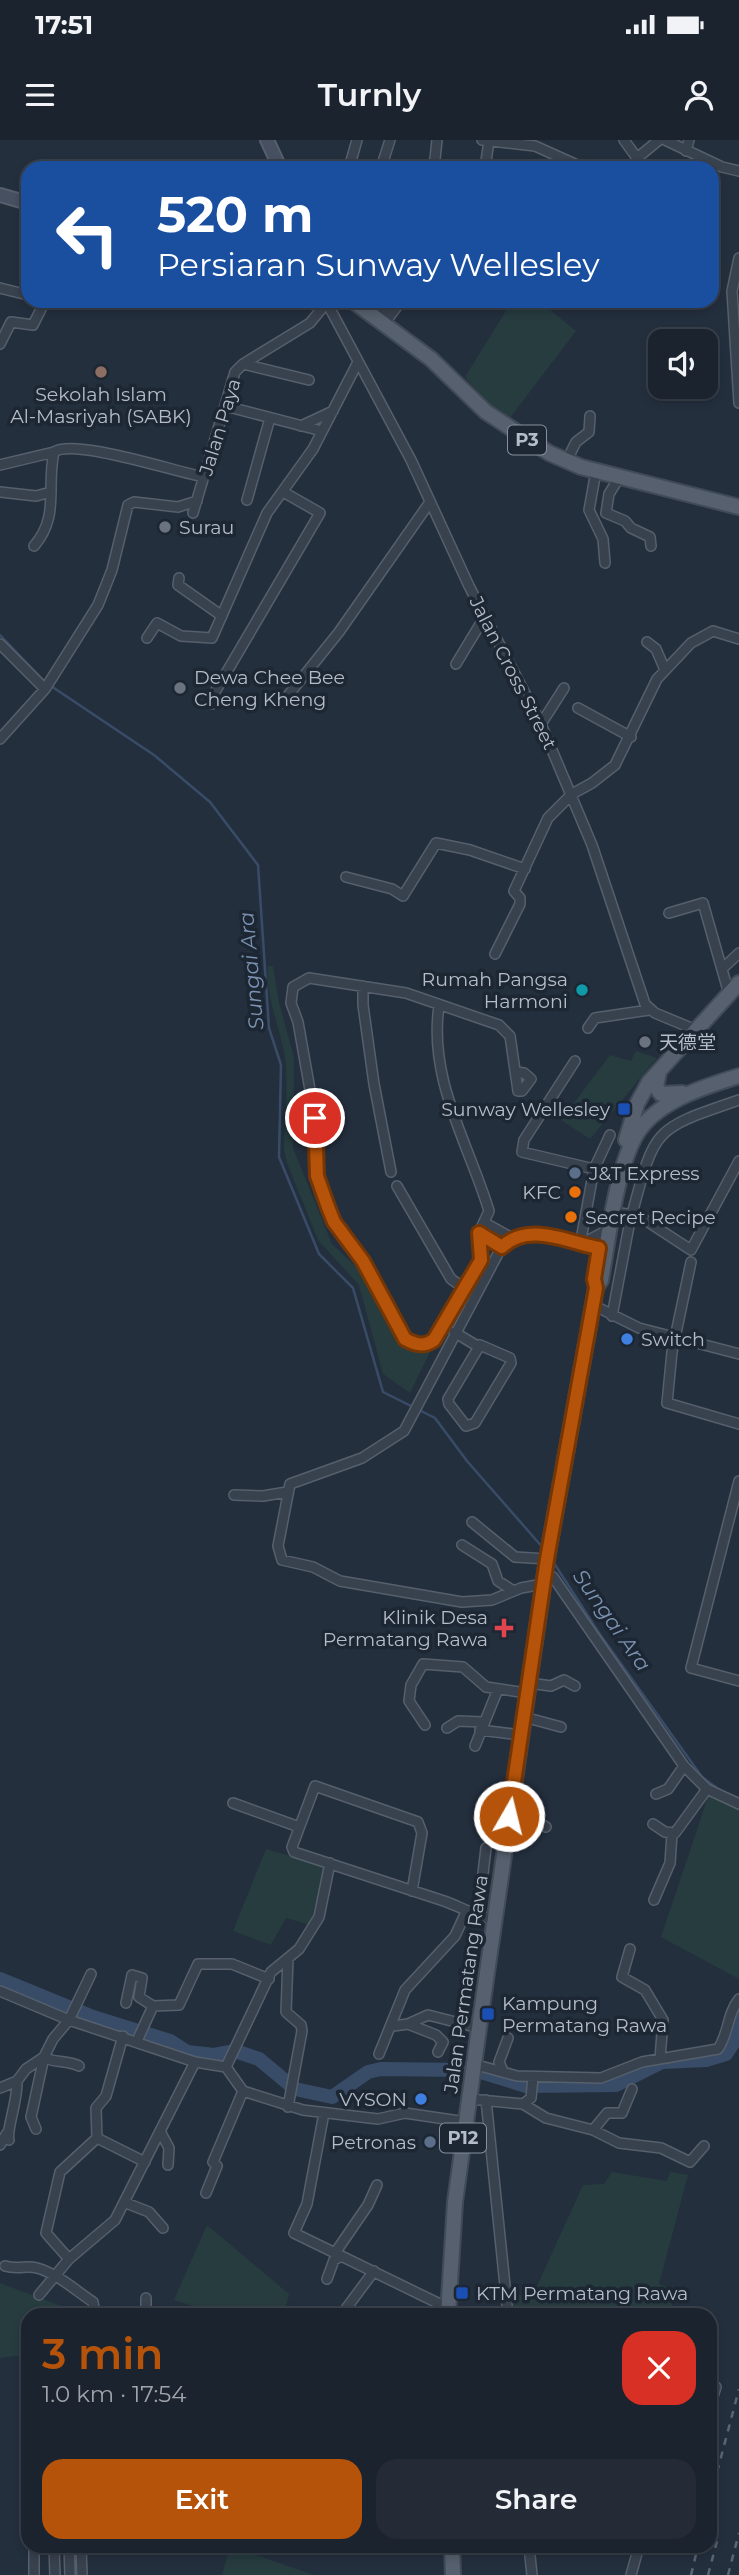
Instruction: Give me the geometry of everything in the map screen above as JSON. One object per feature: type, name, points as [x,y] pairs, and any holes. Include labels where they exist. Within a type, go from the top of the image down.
[{"type":"main road","points":[[267,140],[277,161]]},
{"type":"main road","points":[[0,195],[21,201]]},
{"type":"main road","name":"P3","points":[[363,308],[431,359],[486,412],[566,462],[739,508]]},
{"type":"main road","name":"P12","points":[[661,1068],[734,989]]},
{"type":"main road","points":[[661,1068],[656,1087],[661,1094],[670,1096],[739,1076]]},
{"type":"main road","name":"Jalan Permatang Rawa","points":[[603,1241],[641,1119],[640,1098],[661,1068]]},
{"type":"main road","name":"P12","points":[[641,1119],[694,1091]]},
{"type":"main road","name":"Jalan Permatang Rawa","points":[[448,2308],[455,2202],[550,1540],[613,1180],[641,1119]]},
{"type":"main road","points":[[452,2553],[453,2575]]},
{"type":"street","points":[[351,161],[357,140]]},
{"type":"street","points":[[383,161],[390,140]]},
{"type":"street","points":[[435,161],[437,140]]},
{"type":"street","points":[[624,140],[637,158]]},
{"type":"street","points":[[636,161],[659,140]]},
{"type":"street","points":[[664,140],[708,161]]},
{"type":"street","points":[[686,151],[689,140]]},
{"type":"street","points":[[485,161],[485,141],[535,146],[568,161]]},
{"type":"street","points":[[719,166],[739,171]]},
{"type":"street","points":[[739,258],[732,291],[739,402]]},
{"type":"street","points":[[0,288],[21,293]]},
{"type":"street","points":[[0,344],[11,322],[33,325],[42,308]]},
{"type":"street","name":"Jalan Paya","points":[[194,513],[235,372],[243,364],[310,323],[323,308]]},
{"type":"street","name":"Jalan Cross Street","points":[[331,308],[541,724],[572,794],[649,1010]]},
{"type":"street","points":[[381,321],[388,308]]},
{"type":"street","points":[[381,321],[394,308]]},
{"type":"street","points":[[147,638],[157,623],[181,636],[212,638],[267,513],[285,493],[322,431],[358,362]]},
{"type":"street","points":[[243,364],[309,380]]},
{"type":"street","points":[[225,406],[322,431]]},
{"type":"street","points":[[301,426],[333,411]]},
{"type":"street","points":[[566,462],[576,442],[589,432],[590,416]]},
{"type":"street","points":[[247,500],[270,418]]},
{"type":"street","points":[[0,465],[69,447],[204,477]]},
{"type":"street","points":[[34,546],[50,521],[50,471],[54,452]]},
{"type":"street","points":[[596,471],[589,510],[603,539],[605,563]]},
{"type":"street","points":[[620,476],[609,494],[606,513],[650,537],[650,546]]},
{"type":"street","points":[[0,492],[36,496],[51,492]]},
{"type":"street","points":[[212,704],[212,697],[320,513],[285,493]]},
{"type":"street","points":[[0,739],[47,685],[98,605],[112,570],[124,510],[128,505],[178,507],[197,501]]},
{"type":"street","points":[[282,703],[343,626],[430,502]]},
{"type":"street","points":[[179,578],[177,585],[222,616]]},
{"type":"street","points":[[456,664],[485,616]]},
{"type":"street","points":[[495,954],[520,904],[520,898],[514,891],[548,818],[572,794],[615,765],[631,737],[649,695],[665,670],[691,643],[710,632],[739,639]]},
{"type":"street","points":[[647,642],[656,649],[665,670]]},
{"type":"street","points":[[0,644],[47,685]]},
{"type":"street","points":[[541,724],[546,721],[564,688]]},
{"type":"street","points":[[578,708],[631,737]]},
{"type":"street","points":[[346,877],[392,889],[403,896],[436,843],[470,850],[525,869]]},
{"type":"street","points":[[668,913],[703,903],[722,970],[734,989]]},
{"type":"street","points":[[722,970],[739,953]]},
{"type":"street","points":[[439,1006],[437,1035],[443,1075],[458,1130],[489,1211],[479,1233],[481,1260],[434,1340],[427,1345],[414,1345],[405,1339],[363,1261],[334,1222],[317,1176],[315,1118],[298,1022],[291,1003],[293,987],[309,978],[406,993],[499,1025],[510,1036],[516,1072]]},
{"type":"street","points":[[363,986],[363,1005],[374,1084],[391,1172]]},
{"type":"street","points":[[588,1028],[595,1018],[649,1010],[696,1030]]},
{"type":"street","points":[[575,1061],[524,1140],[522,1152],[594,1169]]},
{"type":"street","points":[[632,1214],[648,1153],[664,1131],[678,1121],[739,1100]]},
{"type":"street","points":[[580,1245],[594,1169],[610,1135]]},
{"type":"street","points":[[614,1212],[632,1214],[691,1250],[739,1161]]},
{"type":"street","points":[[397,1186],[451,1279],[464,1288]]},
{"type":"street","points":[[485,1223],[514,1239]]},
{"type":"street","points":[[612,1316],[629,1226]]},
{"type":"street","points":[[479,1233],[502,1247]]},
{"type":"street","points":[[545,1572],[512,1590],[477,1602],[436,1599],[418,1592],[340,1581],[313,1567],[282,1560],[278,1546],[285,1522],[290,1484],[362,1458],[396,1438],[409,1425],[413,1410],[502,1247],[514,1239],[541,1234],[580,1245],[603,1241]]},
{"type":"street","points":[[580,1245],[603,1241]]},
{"type":"street","points":[[691,1262],[676,1337],[667,1404],[739,1424]]},
{"type":"street","points":[[593,1306],[639,1328],[739,1354]]},
{"type":"street","points":[[454,1332],[478,1347]]},
{"type":"street","points":[[484,1345],[510,1358],[511,1363],[475,1423],[466,1426],[449,1405],[448,1399],[478,1347],[484,1345]]},
{"type":"street","points":[[739,1481],[691,1668],[739,1681]]},
{"type":"street","points":[[234,1494],[263,1496],[287,1492]]},
{"type":"street","points":[[472,1522],[515,1556],[553,1577],[684,1766],[707,1789],[739,1804]]},
{"type":"street","points":[[462,1545],[492,1564],[498,1581],[512,1590]]},
{"type":"street","points":[[425,1725],[409,1701],[411,1685],[423,1664],[463,1667],[486,1687],[498,1689],[551,1686],[564,1680],[575,1686]]},
{"type":"street","points":[[475,1746],[498,1689]]},
{"type":"street","points":[[524,1717],[561,1727]]},
{"type":"street","points":[[447,1728],[458,1721],[521,1735]]},
{"type":"street","points":[[656,1794],[668,1789],[684,1766]]},
{"type":"street","points":[[408,1890],[422,1833],[418,1822],[318,1786],[313,1789],[292,1847],[294,1852],[466,1912],[494,1919]]},
{"type":"street","points":[[654,1900],[670,1863],[671,1834],[692,1812],[707,1789]]},
{"type":"street","points":[[233,1802],[299,1827]]},
{"type":"street","points":[[509,1816],[531,1818],[546,1827]]},
{"type":"street","points":[[653,1824],[671,1834]]},
{"type":"street","points":[[478,1916],[486,1848]]},
{"type":"street","points":[[330,1863],[319,1917],[307,1939],[288,1959],[276,1966],[234,2046],[228,2063],[243,2091],[288,2107],[378,2119],[405,2113],[466,2122]]},
{"type":"street","points":[[379,2054],[393,2026],[396,2009],[405,1990],[455,1936],[466,1912]]},
{"type":"street","points":[[631,1949],[622,1977],[645,1990],[663,2020],[660,2059]]},
{"type":"street","points":[[288,1959],[286,2012],[300,2025],[302,2031],[288,2107]]},
{"type":"street","points":[[126,2003],[132,1975],[142,1978],[139,1997],[153,2006],[178,2005],[198,1964],[232,1964],[269,1979]]},
{"type":"street","points":[[36,2129],[31,2117],[44,2057],[53,2039],[71,2018],[91,1973]]},
{"type":"street","points":[[0,1991],[123,2036],[140,2034],[195,2062],[228,2063]]},
{"type":"street","points":[[473,2069],[503,2071],[533,2082],[601,2078],[660,2059],[718,2049],[726,2036],[731,2008],[739,1999]]},
{"type":"street","points":[[140,2034],[153,2006]]},
{"type":"street","points":[[393,2026],[408,2024],[428,2015],[479,2028]]},
{"type":"street","points":[[436,2035],[444,2020]]},
{"type":"street","points":[[408,2024],[436,2035],[443,2042],[438,2052]]},
{"type":"street","points":[[97,2138],[96,2108],[106,2096],[123,2036]]},
{"type":"street","points":[[503,2071],[499,2063],[508,2038]]},
{"type":"street","points":[[44,2057],[51,2061],[67,2060],[79,2067]]},
{"type":"street","points":[[0,2088],[17,2081],[26,2069],[44,2057]]},
{"type":"street","points":[[39,2295],[69,2259],[107,2229],[126,2203],[195,2062]]},
{"type":"street","points":[[5,2140],[17,2104],[17,2081]]},
{"type":"street","points":[[523,2104],[531,2098],[533,2082]]},
{"type":"street","points":[[593,2130],[607,2113],[622,2113],[632,2089]]},
{"type":"street","points":[[206,2193],[217,2166],[214,2162],[243,2091]]},
{"type":"street","points":[[469,2099],[523,2104],[546,2118],[593,2130],[619,2143],[662,2147],[690,2162],[704,2146]]},
{"type":"street","points":[[486,2100],[507,2308]]},
{"type":"street","points":[[324,2113],[307,2204],[294,2233],[374,2271],[441,2308]]},
{"type":"street","points":[[160,2131],[169,2148],[169,2165]]},
{"type":"street","points":[[69,2259],[46,2233],[56,2182],[74,2158],[97,2138]]},
{"type":"street","points":[[97,2138],[145,2162]]},
{"type":"street","points":[[327,2279],[334,2260],[368,2205],[377,2185]]},
{"type":"street","points":[[126,2203],[149,2213],[163,2228]]},
{"type":"street","points":[[5,2266],[17,2270],[37,2268],[57,2276],[93,2302],[94,2308]]},
{"type":"street","points":[[346,2308],[374,2271]]},
{"type":"street","points":[[146,2298],[146,2308]]},
{"type":"street","points":[[33,2553],[34,2575]]},
{"type":"street","points":[[54,2553],[55,2575]]},
{"type":"street","points":[[69,2553],[70,2575]]},
{"type":"street","points":[[81,2553],[82,2575]]},
{"type":"street","points":[[530,2553],[532,2575]]},
{"type":"street","points":[[631,2575],[637,2553]]},
{"type":"green space","points":[[508,308],[548,308],[576,331],[509,419],[483,398],[465,377]]},
{"type":"green space","points":[[268,966],[273,966],[279,1003],[294,1057],[293,1148],[332,1244],[369,1279],[386,1306],[388,1322],[402,1344],[419,1351],[431,1350],[410,1393],[383,1374],[359,1285],[318,1240],[287,1163],[284,1150],[287,1088],[285,1055],[269,992]]},
{"type":"green space","points":[[636,1051],[657,1058],[590,1139],[561,1120],[610,1055],[631,1061]]},
{"type":"green space","points":[[711,1788],[739,1807],[739,1979],[661,1937]]},
{"type":"green space","points":[[266,1849],[327,1866],[310,1925],[286,1918],[271,1945],[233,1931]]},
{"type":"green space","points":[[612,2172],[667,2181],[670,2172],[688,2175],[659,2284],[676,2290],[671,2308],[513,2308],[513,2293],[532,2297],[583,2185],[604,2184]]},
{"type":"green space","points":[[207,2225],[289,2294],[286,2308],[199,2308],[174,2300]]},
{"type":"green space","points":[[0,2283],[66,2308],[21,2308],[21,2355],[0,2358]]},
{"type":"green space","points":[[228,2553],[250,2553],[314,2575],[222,2575]]},
{"type":"waterway","name":"Sungai Ara","points":[[0,635],[45,682],[154,755],[210,802],[258,865],[269,1028],[281,1065],[279,1157],[319,1254],[353,1288],[383,1392],[435,1418],[467,1461],[544,1549]]},
{"type":"waterway","name":"Sungai Ara","points":[[552,1560],[599,1633],[702,1777],[721,1791],[739,1798]]},
{"type":"waterway","points":[[0,1979],[93,2017],[170,2041],[187,2052],[214,2055],[235,2051],[259,2059],[295,2089],[332,2097],[368,2072],[381,2069],[465,2070]]},
{"type":"waterway","points":[[481,2072],[526,2086],[616,2085],[662,2062],[706,2060],[726,2054],[734,2042],[739,2008]]},
{"type":"railway","points":[[717,2472],[739,2389]]},
{"type":"railway","points":[[728,2575],[739,2533]]},
{"type":"railway","points":[[691,2575],[696,2553]]},
{"type":"railway","points":[[708,2575],[714,2553]]},
{"type":"place","name":"Sekolah Islam Al-Masriyah (SABK)","points":[[101,372]]},
{"type":"place","name":"Surau","points":[[165,527]]},
{"type":"place","name":"Dewa Chee Bee Cheng Kheng","points":[[180,688]]},
{"type":"place","name":"Rumah Pangsa Harmoni","points":[[582,990]]},
{"type":"place","name":"天德堂","points":[[645,1042]]},
{"type":"place","name":"Sunway Wellesley","points":[[624,1109]]},
{"type":"place","name":"J&T Express","points":[[575,1173]]},
{"type":"place","name":"KFC","points":[[575,1192]]},
{"type":"place","name":"Secret Recipe","points":[[571,1217]]},
{"type":"place","name":"Switch","points":[[627,1339]]},
{"type":"place","name":"Klinik Desa Permatang Rawa","points":[[504,1628]]},
{"type":"place","name":"Kampung Permatang Rawa","points":[[488,2014]]},
{"type":"place","name":"VYSON","points":[[421,2099]]},
{"type":"place","name":"Petronas","points":[[430,2142]]},
{"type":"place","name":"KTM Permatang Rawa","points":[[462,2293]]},
{"type":"route","points":[[315,1118],[317,1176],[334,1222],[363,1261],[405,1339],[414,1345],[427,1345],[434,1340],[473,1274],[481,1260],[477,1240],[479,1233],[502,1247],[514,1239],[541,1234],[599,1248],[594,1279],[596,1288],[547,1559],[509,1816]]}]
